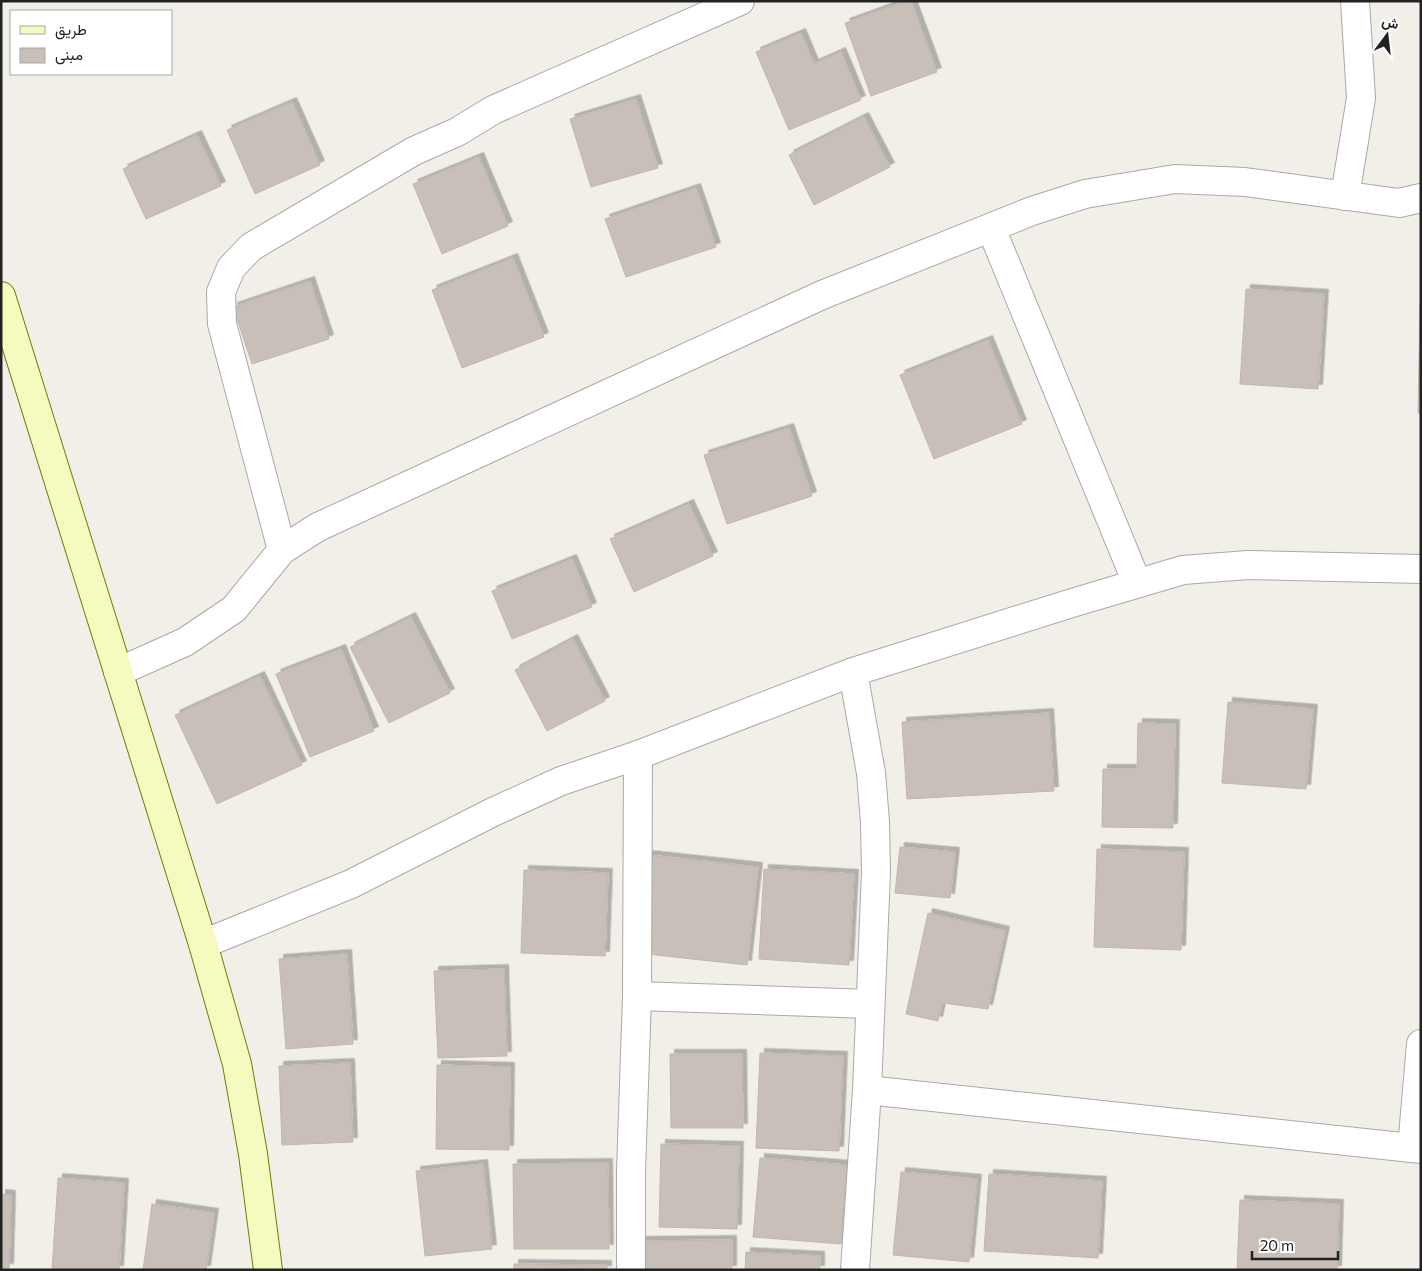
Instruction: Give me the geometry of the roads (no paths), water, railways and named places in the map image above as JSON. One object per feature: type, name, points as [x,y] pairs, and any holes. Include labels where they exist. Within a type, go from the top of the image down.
[{"type":"main road","points":[[1,296],[203,944],[237,1064],[253,1154],[268,1270]]},
{"type":"street","points":[[282,550],[222,324],[221,292],[231,268],[251,247],[414,151],[457,132],[493,110],[740,1]]},
{"type":"street","points":[[1345,196],[1361,98],[1356,1]]},
{"type":"street","points":[[118,672],[185,642],[234,609],[282,550],[318,527],[822,295],[1032,211],[1085,194],[1175,180],[1246,182],[1400,203],[1421,198]]},
{"type":"street","points":[[991,228],[1137,584]]},
{"type":"street","points":[[203,944],[351,884],[494,812],[561,781],[638,755],[853,672],[1137,584],[1183,570],[1248,564],[1421,569]]},
{"type":"street","points":[[853,672],[871,773],[875,822],[876,872],[867,1090],[855,1270]]},
{"type":"street","points":[[631,1270],[631,1172],[637,996],[638,755]]},
{"type":"street","points":[[637,996],[870,1004]]},
{"type":"street","points":[[867,1090],[1416,1149],[1421,1044]]}]
